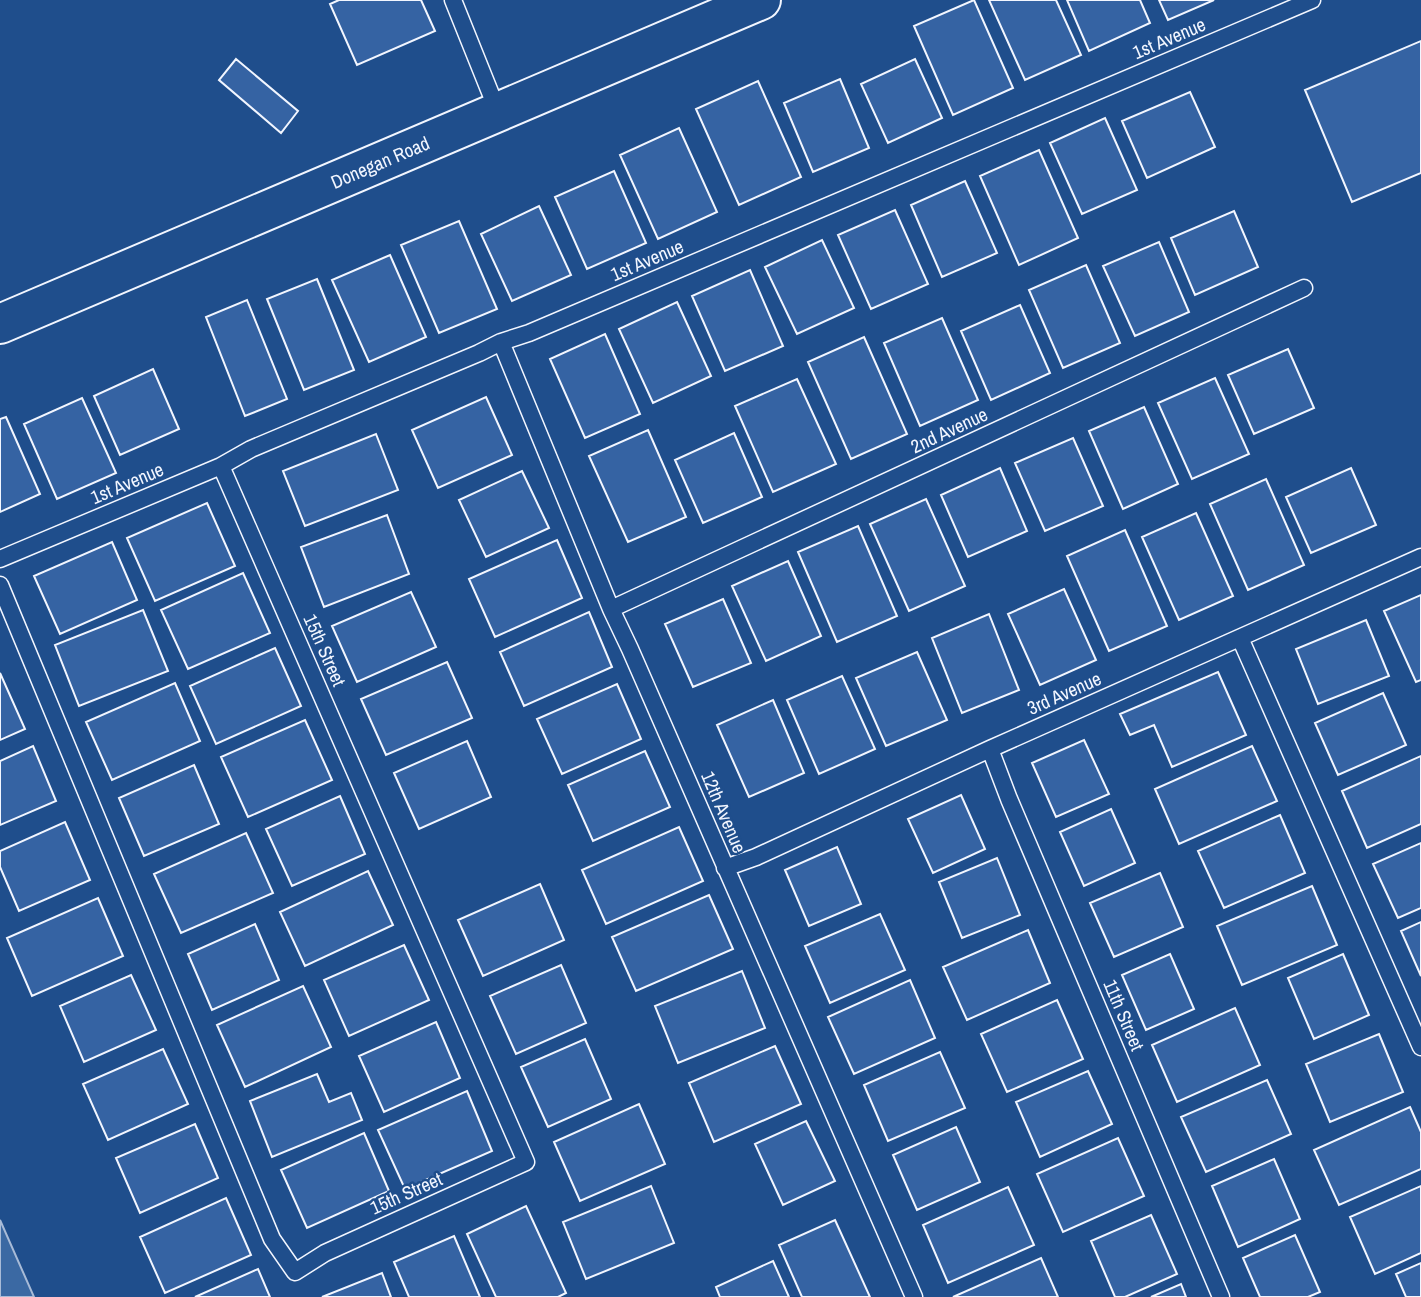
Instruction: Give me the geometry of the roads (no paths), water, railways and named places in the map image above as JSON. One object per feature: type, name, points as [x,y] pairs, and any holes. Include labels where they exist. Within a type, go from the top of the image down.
[{"type":"street","name":"Donegan Road","points":[[0,324],[761,0]]},
{"type":"lane","points":[[453,0],[498,112]]},
{"type":"lane","name":"1st Avenue","points":[[0,559],[221,466],[251,449],[479,354],[501,342],[529,334],[1312,0]]},
{"type":"lane","name":"2nd Avenue","points":[[611,609],[1304,288]]},
{"type":"lane","name":"12th Avenue","points":[[501,342],[611,609],[631,649],[914,1297]]},
{"type":"lane","name":"15th Street","points":[[0,585],[272,1238],[295,1272],[325,1252],[526,1162],[221,466]]},
{"type":"lane","name":"3rd Avenue","points":[[725,868],[756,857],[990,749],[1421,557]]},
{"type":"lane","points":[[1240,638],[1421,1047]]},
{"type":"lane","name":"11th Street","points":[[990,749],[1221,1297]]},
{"type":"water","points":[[0,1220],[34,1297],[0,1297]]}]
